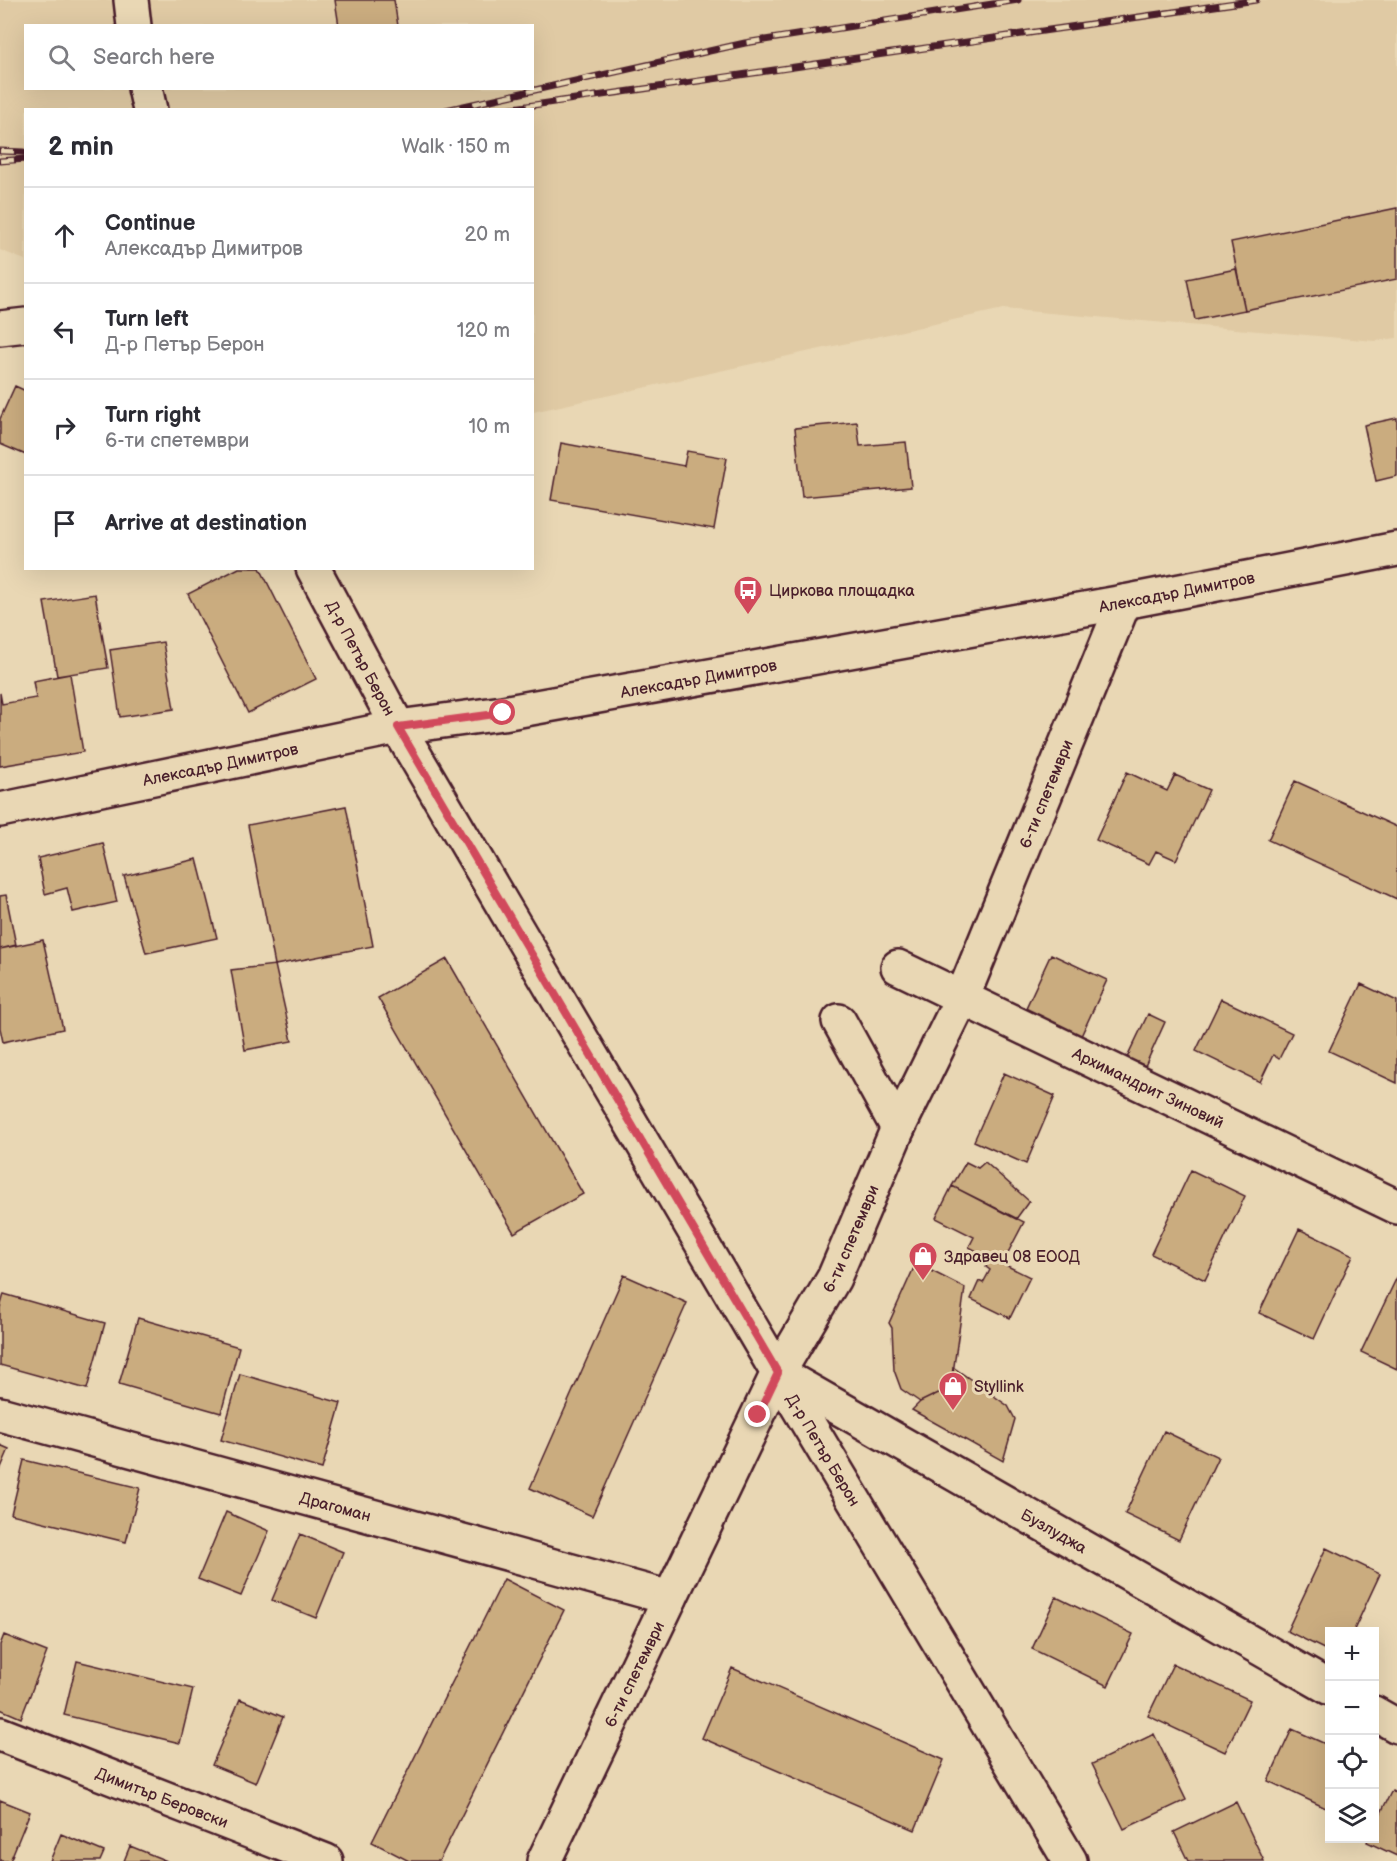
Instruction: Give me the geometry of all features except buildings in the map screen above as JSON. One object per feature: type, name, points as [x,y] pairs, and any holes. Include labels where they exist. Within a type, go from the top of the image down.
[{"type":"street","points":[[131,0],[134,24]]},
{"type":"street","points":[[145,90],[150,108]]},
{"type":"street","points":[[0,328],[24,325]]},
{"type":"street","name":"Алексадър Димитров","points":[[0,810],[398,727],[503,713],[1124,602],[1397,549]]},
{"type":"street","name":"Д-р Петър Берон","points":[[314,570],[398,727],[778,1373],[1070,1861]]},
{"type":"street","name":"6-ти спетември","points":[[544,1861],[778,1373],[834,1278],[898,1128],[962,998],[1124,602]]},
{"type":"street","name":"Архимандрит Зиновий","points":[[898,967],[1397,1207]]},
{"type":"street","points":[[839,1021],[898,1128]]},
{"type":"street","name":"Бузлуджа","points":[[778,1373],[1325,1686]]},
{"type":"street","name":"Драгоман","points":[[0,1414],[670,1598]]},
{"type":"street","points":[[1379,1716],[1397,1726]]},
{"type":"street","name":"Димитър Беровски","points":[[0,1734],[326,1861]]},
{"type":"shaded area","points":[[0,0],[1397,0],[1397,338],[1375,341],[1003,309],[534,412],[534,108],[24,108],[24,260],[0,250]]},
{"type":"railway","points":[[455,108],[745,43],[1018,0]]},
{"type":"railway","points":[[513,108],[1256,0]]},
{"type":"railway","points":[[0,151],[23,152]]},
{"type":"railway","points":[[0,161],[24,159]]},
{"type":"place","name":"Циркова площадка","points":[[748,616]]},
{"type":"place","name":"Здравец 08 ЕООД","points":[[923,1282]]},
{"type":"place","name":"Styllink","points":[[953,1412]]},
{"type":"route","points":[[503,713],[398,727],[778,1373],[758,1415]]}]
